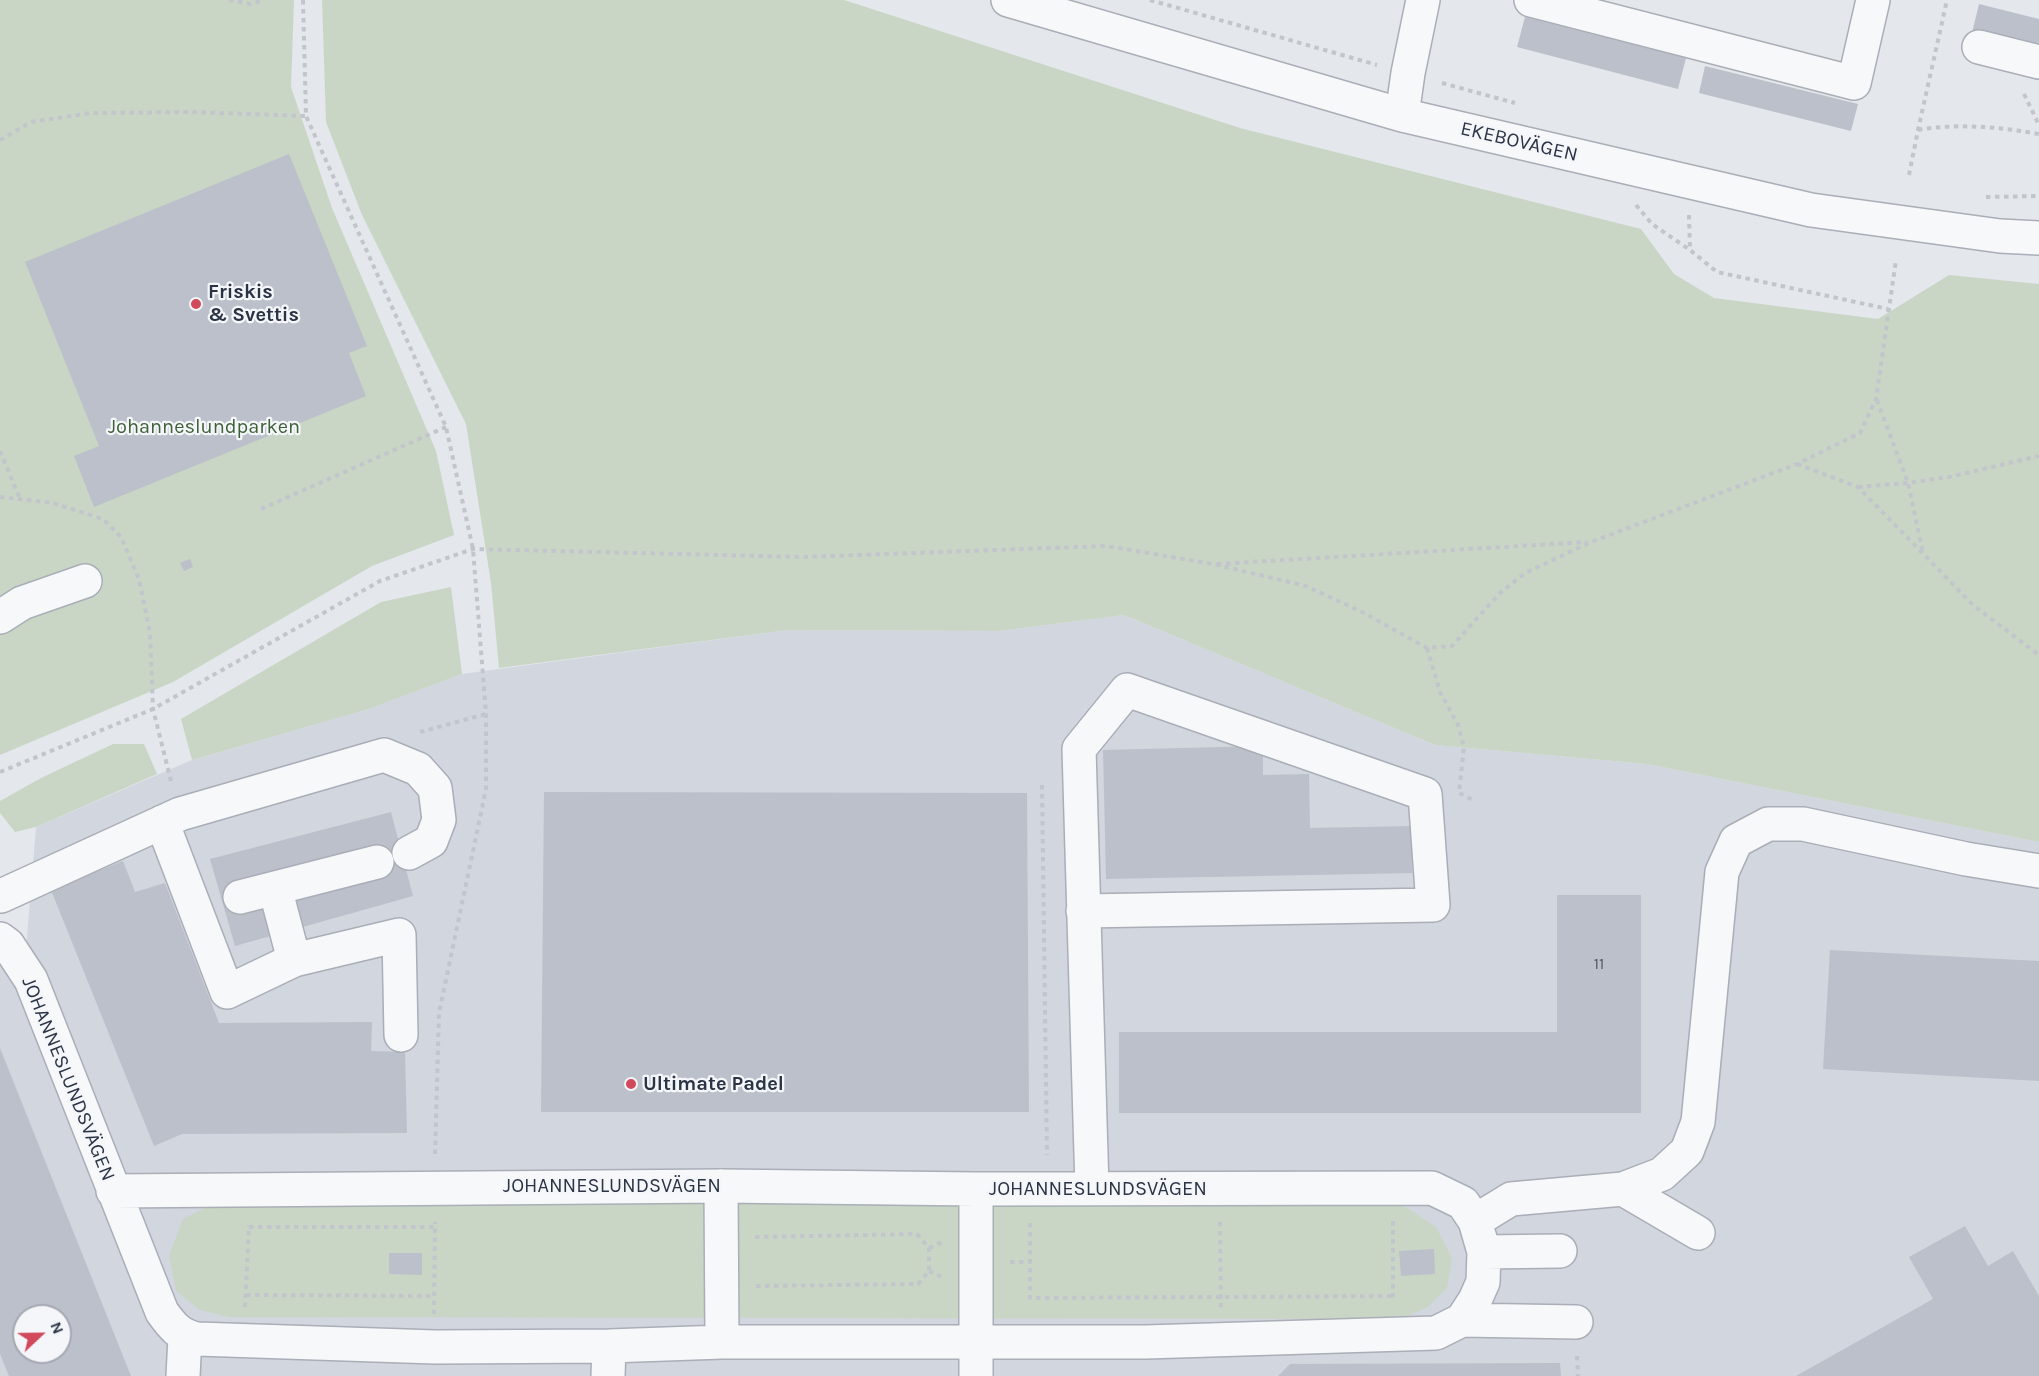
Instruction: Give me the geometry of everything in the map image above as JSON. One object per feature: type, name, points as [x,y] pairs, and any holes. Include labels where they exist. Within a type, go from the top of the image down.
[{"type":"street","name":"EKEBOVÄGEN","points":[[1008,0],[1402,115],[1811,210],[2000,236],[2039,238]]},
{"type":"street","points":[[1402,115],[1423,0]]},
{"type":"street","points":[[1531,0],[1854,83],[1873,0]]},
{"type":"street","points":[[1979,47],[2039,62]]},
{"type":"street","points":[[0,616],[22,603],[85,581]]},
{"type":"street","points":[[1083,911],[1433,905],[1425,794],[1127,690],[1079,749],[1083,911],[1092,1188]]},
{"type":"street","points":[[0,895],[171,818],[384,755],[418,769],[435,788],[439,820],[431,841],[409,853]]},
{"type":"street","points":[[171,818],[227,992],[294,960],[399,934],[401,1035]]},
{"type":"street","points":[[1475,1221],[1510,1199],[1623,1189],[1662,1174],[1687,1151],[1698,1122],[1722,873],[1736,841],[1768,824],[1803,824],[1966,860],[2039,871]]},
{"type":"street","points":[[240,897],[377,862]]},
{"type":"street","points":[[275,888],[294,960]]},
{"type":"street","name":"JOHANNESLUNDSVÄGEN","points":[[0,939],[8,945],[31,980],[162,1312],[171,1326],[185,1337]]},
{"type":"street","points":[[721,1186],[722,1342]]},
{"type":"street","name":"JOHANNESLUNDSVÄGEN","points":[[113,1191],[721,1186],[976,1189],[1432,1188],[1463,1203],[1475,1221],[1484,1252],[1483,1282],[1462,1320]]},
{"type":"street","points":[[976,1189],[976,1376]]},
{"type":"street","points":[[1623,1189],[1698,1233]]},
{"type":"street","points":[[1484,1252],[1560,1251]]},
{"type":"street","points":[[183,1376],[185,1337],[435,1347],[609,1361],[722,1342],[1146,1342],[1436,1333],[1462,1320],[1576,1322]]},
{"type":"path","points":[[229,0],[251,4],[264,0]]},
{"type":"path","points":[[1150,0],[1523,106]]},
{"type":"path","points":[[1909,175],[1947,0]]},
{"type":"path","points":[[0,140],[31,122],[91,113],[191,112],[306,116]]},
{"type":"path","points":[[1918,130],[1960,127],[2000,128],[2039,134]]},
{"type":"path","points":[[1985,197],[2039,196]]},
{"type":"path","points":[[1689,203],[1690,250],[1717,272],[1888,309]]},
{"type":"path","points":[[0,772],[153,709],[380,581],[473,549],[802,557],[1107,546],[1213,564],[1306,586],[1362,612],[1427,648],[1452,646],[1500,592],[1525,573],[1591,542],[1797,464],[1860,433],[1876,399],[1896,260]]},
{"type":"path","points":[[1876,399],[1908,483],[1923,555]]},
{"type":"path","points":[[261,509],[446,427]]},
{"type":"path","points":[[0,451],[20,499]]},
{"type":"path","points":[[1858,488],[1949,477],[2039,456]]},
{"type":"path","points":[[1797,464],[1858,488],[1973,605],[2039,656]]},
{"type":"path","points":[[0,497],[53,503],[103,519],[121,537],[139,579],[150,633],[153,709],[171,818]]},
{"type":"path","points":[[1213,564],[1591,542]]},
{"type":"path","points":[[1427,648],[1440,692],[1458,725],[1464,747],[1459,793],[1473,800]]},
{"type":"path","points":[[384,755],[387,741],[486,714]]},
{"type":"path","points":[[1042,785],[1047,1189]]},
{"type":"path","points":[[1392,1187],[1394,1334]]},
{"type":"path","points":[[244,1341],[250,1189]]},
{"type":"path","points":[[1220,1189],[1221,1340]]},
{"type":"path","points":[[1381,1223],[1393,1223]]},
{"type":"path","points":[[1042,1225],[1030,1225],[1030,1298],[1393,1296]]},
{"type":"path","points":[[1208,1225],[1232,1225]]},
{"type":"path","points":[[249,1227],[435,1227]]},
{"type":"path","points":[[722,1238],[917,1234],[929,1248],[929,1271],[918,1284],[722,1286]]},
{"type":"path","points":[[246,1295],[434,1296]]},
{"type":"shaded area","points":[[1124,615],[1435,745],[1647,764],[2039,842],[2039,1376],[0,1376],[0,961],[26,949],[36,827],[192,760],[369,709],[462,674],[788,630],[999,631]]},
{"type":"green space","name":"Johanneslundparken","points":[[0,0],[294,0],[291,87],[332,208],[436,451],[454,535],[372,566],[173,682],[0,755]]},
{"type":"green space","points":[[322,0],[844,0],[1240,128],[1641,229],[1674,274],[1714,298],[1878,319],[1949,275],[2039,284],[2039,842],[1647,764],[1435,745],[1124,615],[999,631],[788,630],[499,668],[491,583],[466,424],[362,215],[326,122]]},
{"type":"green space","points":[[451,587],[462,674],[369,709],[192,760],[181,719],[381,602]]},
{"type":"green space","points":[[113,744],[144,744],[157,774],[36,827],[15,832],[0,813],[0,801],[41,778]]},
{"type":"green space","points":[[220,1200],[1404,1206],[1436,1227],[1452,1258],[1447,1288],[1428,1307],[1401,1319],[229,1317],[200,1310],[176,1291],[169,1256],[183,1219]]},
{"type":"building","points":[[1979,4],[2039,19],[2039,53],[1971,37]]},
{"type":"building","points":[[1525,17],[1686,58],[1678,89],[1517,47]]},
{"type":"building","points":[[1705,66],[1858,104],[1851,131],[1699,93]]},
{"type":"building","name":"Friskis & Svettis","points":[[289,154],[367,346],[349,353],[366,396],[94,507],[74,456],[99,446],[25,262]]},
{"type":"building","points":[[190,559],[193,567],[184,571],[180,563]]},
{"type":"building","points":[[1263,746],[1263,775],[1309,774],[1310,828],[1411,826],[1412,873],[1106,879],[1103,750]]},
{"type":"building","points":[[544,792],[1027,793],[1029,1112],[541,1112]]},
{"type":"building","points":[[391,812],[413,896],[235,946],[210,859]]},
{"type":"building","points":[[123,861],[135,892],[165,883],[219,1023],[372,1022],[371,1051],[405,1052],[407,1133],[182,1134],[154,1146],[51,890]]},
{"type":"building","points":[[1557,895],[1641,895],[1641,1113],[1119,1113],[1119,1032],[1557,1032]]},
{"type":"building","points":[[1830,950],[2039,961],[2039,1081],[1823,1069]]},
{"type":"building","points":[[0,1048],[131,1376],[9,1376],[0,1354]]},
{"type":"building","points":[[1965,1226],[1988,1266],[2013,1251],[2039,1296],[2039,1376],[1796,1376],[1933,1299],[1909,1257]]},
{"type":"building","points":[[1434,1249],[1435,1274],[1401,1276],[1399,1251]]},
{"type":"building","points":[[389,1253],[422,1253],[422,1275],[389,1274]]},
{"type":"building","points":[[1560,1363],[1561,1376],[1278,1376],[1290,1364]]},
{"type":"place","name":"Friskis & Svettis","points":[[196,304]]},
{"type":"place","name":"Ultimate Padel","points":[[631,1084]]}]
